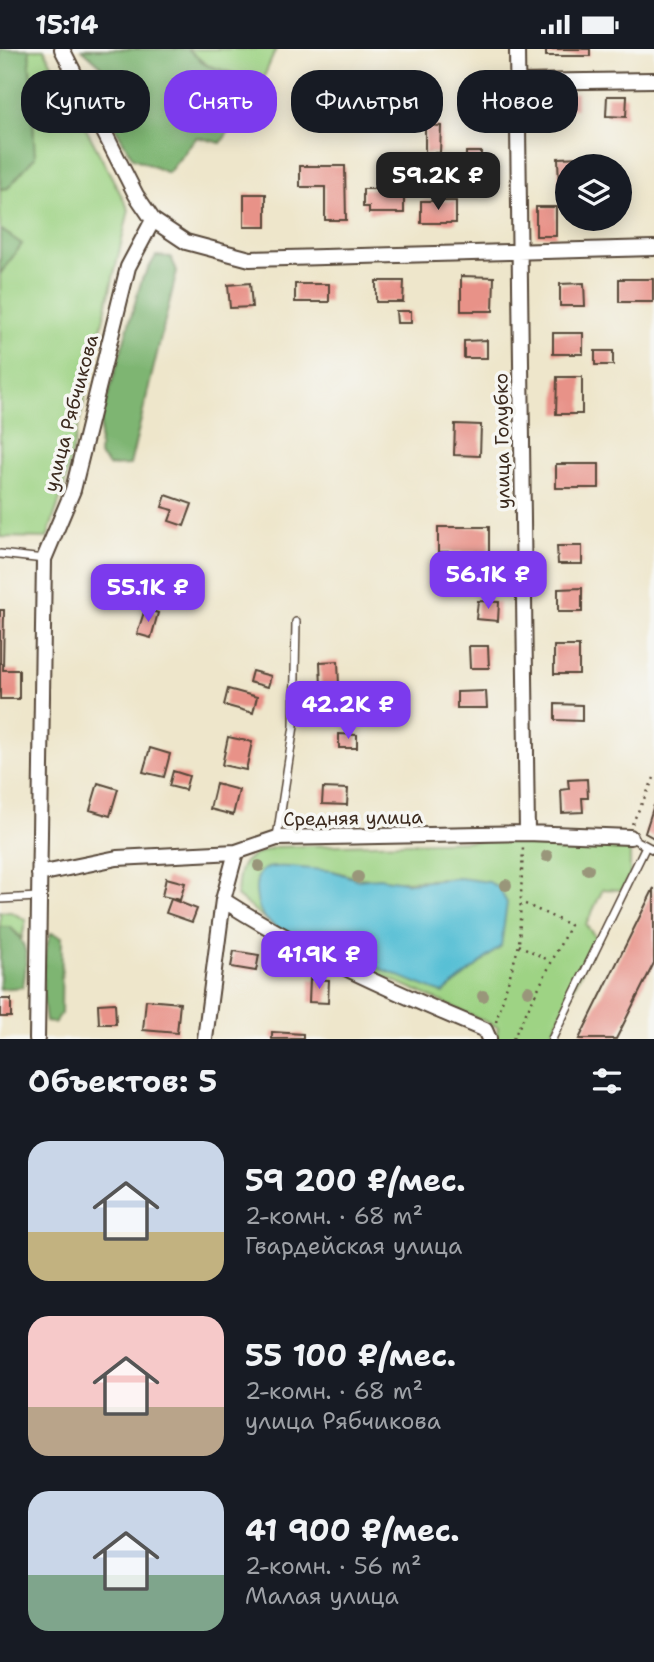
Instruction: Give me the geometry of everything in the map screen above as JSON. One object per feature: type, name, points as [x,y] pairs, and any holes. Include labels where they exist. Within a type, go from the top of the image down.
[{"type":"street","points":[[62,49],[136,195],[153,220],[186,242],[250,259],[654,248]]},
{"type":"street","name":"улица Голубко","points":[[517,49],[518,70]]},
{"type":"street","points":[[578,81],[654,80]]},
{"type":"street","name":"улица Голубко","points":[[518,133],[527,833]]},
{"type":"street","name":"улица Рябчикова","points":[[37,1039],[44,559],[73,490],[128,267],[153,220]]},
{"type":"street","name":"Средняя улица","points":[[39,874],[117,858],[236,852],[276,838],[527,833],[630,837]]},
{"type":"street","points":[[205,1039],[223,900],[236,852]]},
{"type":"street","points":[[223,900],[265,927],[366,980],[485,1030],[489,1037]]},
{"type":"lane","points":[[0,554],[28,555],[44,559]]},
{"type":"lane","points":[[276,838],[294,726],[296,622]]},
{"type":"lane","points":[[630,837],[654,850]]},
{"type":"lane","points":[[552,1039],[646,846]]},
{"type":"lane","points":[[0,899],[38,897]]},
{"type":"path","points":[[630,837],[633,818],[654,778]]},
{"type":"path","points":[[489,1037],[519,945],[523,843],[527,833]]},
{"type":"path","points":[[513,1039],[570,925],[521,902]]},
{"type":"path","points":[[519,945],[552,962]]},
{"type":"green space","points":[[0,49],[29,49],[30,70],[21,70],[21,133],[34,133],[35,157],[8,188],[0,189]]},
{"type":"green space","points":[[29,49],[44,49],[55,70],[30,70]]},
{"type":"green space","points":[[82,49],[188,49],[206,65],[223,70],[164,70],[164,133],[228,133],[221,143],[197,137],[168,173],[133,158],[118,133],[150,133],[150,70],[103,70]]},
{"type":"green space","points":[[188,49],[276,49],[267,70],[222,70],[206,65]]},
{"type":"green space","points":[[34,133],[88,133],[129,210],[64,487],[47,538],[0,537],[0,274],[22,244],[0,229],[0,189],[8,188]]},
{"type":"green space","points":[[0,229],[22,244],[0,274]]},
{"type":"green space","points":[[156,256],[171,257],[177,271],[130,465],[109,466],[99,455],[101,420],[142,279]]},
{"type":"green space","points":[[536,839],[621,841],[630,845],[630,875],[622,890],[603,889],[586,925],[597,939],[549,1039],[496,1039],[498,1027],[274,927],[237,896],[239,875],[244,863],[275,847]],"holes":[[[333,871],[396,881],[459,878],[501,946],[443,993],[290,932]]]},
{"type":"green space","points":[[0,912],[11,912],[26,920],[22,938],[10,927],[0,927]]},
{"type":"green space","points":[[0,927],[10,927],[24,947],[26,962],[23,987],[0,989]]},
{"type":"green space","points":[[51,933],[62,937],[61,1014],[54,1023],[46,1022],[43,989],[45,954]]},
{"type":"water","points":[[269,867],[333,871],[358,880],[379,878],[410,883],[459,878],[489,882],[499,888],[507,903],[501,946],[443,993],[320,947],[276,927],[266,919],[260,909],[256,895],[259,875]]},
{"type":"building","points":[[546,49],[590,49],[590,56],[546,56]]},
{"type":"building","points":[[607,96],[627,96],[626,117],[606,116]]},
{"type":"building","points":[[425,133],[441,133],[440,153],[425,153]]},
{"type":"building","points":[[466,152],[481,152],[481,175],[466,175]]},
{"type":"building","points":[[300,166],[345,166],[346,220],[325,220],[325,187],[300,187]]},
{"type":"building","points":[[363,189],[404,189],[404,213],[369,213],[369,207],[363,207]]},
{"type":"building","points":[[244,194],[266,194],[266,227],[244,227]]},
{"type":"building","points":[[421,201],[456,201],[456,223],[421,223]]},
{"type":"building","points":[[536,207],[555,207],[556,236],[536,236]]},
{"type":"building","points":[[461,276],[494,277],[493,311],[461,311]]},
{"type":"building","points":[[619,279],[653,279],[653,302],[619,302]]},
{"type":"building","points":[[376,281],[404,281],[403,302],[376,302]]},
{"type":"building","points":[[250,283],[252,307],[230,308],[228,285]]},
{"type":"building","points":[[584,283],[585,306],[560,306],[560,284]]},
{"type":"building","points":[[295,284],[329,284],[329,302],[295,302]]},
{"type":"building","points":[[396,311],[411,311],[411,323],[397,323]]},
{"type":"building","points":[[553,333],[583,333],[583,354],[553,354]]},
{"type":"building","points":[[487,340],[487,358],[464,358],[464,341]]},
{"type":"building","points":[[595,351],[613,351],[613,365],[595,365]]},
{"type":"building","points":[[557,377],[582,377],[582,414],[556,414]]},
{"type":"building","points":[[455,424],[481,425],[480,456],[454,455]]},
{"type":"building","points":[[556,464],[599,464],[599,488],[556,488]]},
{"type":"building","points":[[166,495],[192,504],[184,526],[169,521],[173,510],[162,507]]},
{"type":"building","points":[[438,527],[489,527],[489,552],[438,552]]},
{"type":"building","points":[[557,546],[582,546],[582,564],[558,564]]},
{"type":"building","points":[[582,588],[582,612],[558,612],[558,589]]},
{"type":"building","points":[[478,601],[499,602],[498,621],[476,619]]},
{"type":"building","points":[[145,609],[158,613],[151,638],[137,634]]},
{"type":"building","points":[[0,610],[4,610],[3,670],[19,670],[19,699],[0,699]]},
{"type":"building","points":[[469,646],[488,646],[489,668],[470,668]]},
{"type":"building","points":[[554,646],[579,646],[579,674],[554,674]]},
{"type":"building","points":[[338,661],[339,686],[321,687],[320,662]]},
{"type":"building","points":[[252,671],[271,676],[268,687],[249,682]]},
{"type":"building","points":[[228,689],[257,697],[253,713],[224,705]]},
{"type":"building","points":[[486,691],[487,708],[457,708],[457,692]]},
{"type":"building","points":[[555,704],[582,705],[582,721],[555,720]]},
{"type":"building","points":[[339,734],[357,735],[357,748],[339,748]]},
{"type":"building","points":[[228,737],[252,742],[246,770],[222,765]]},
{"type":"building","points":[[150,748],[170,754],[164,777],[143,772]]},
{"type":"building","points":[[173,771],[189,776],[185,790],[169,786]]},
{"type":"building","points":[[587,779],[588,798],[582,798],[583,812],[562,813],[561,790],[569,789],[568,780]]},
{"type":"building","points":[[98,783],[118,789],[110,816],[90,810]]},
{"type":"building","points":[[216,784],[239,790],[233,815],[210,809]]},
{"type":"building","points":[[323,788],[348,789],[347,805],[322,804]]},
{"type":"building","points":[[654,805],[654,838],[645,833]]},
{"type":"building","points":[[166,878],[185,883],[180,900],[162,896]]},
{"type":"building","points":[[654,888],[654,963],[616,1039],[579,1039]]},
{"type":"building","points":[[171,899],[197,909],[192,922],[166,913]]},
{"type":"building","points":[[234,951],[259,955],[256,971],[231,967]]},
{"type":"building","points":[[310,979],[329,980],[328,1003],[309,1002]]},
{"type":"building","points":[[0,999],[11,999],[11,1017],[0,1017]]},
{"type":"building","points":[[146,1000],[180,1003],[177,1033],[143,1030]]},
{"type":"building","points":[[115,1003],[116,1024],[99,1024],[98,1004]]},
{"type":"building","points":[[272,1032],[303,1034],[303,1039],[272,1039]]}]
